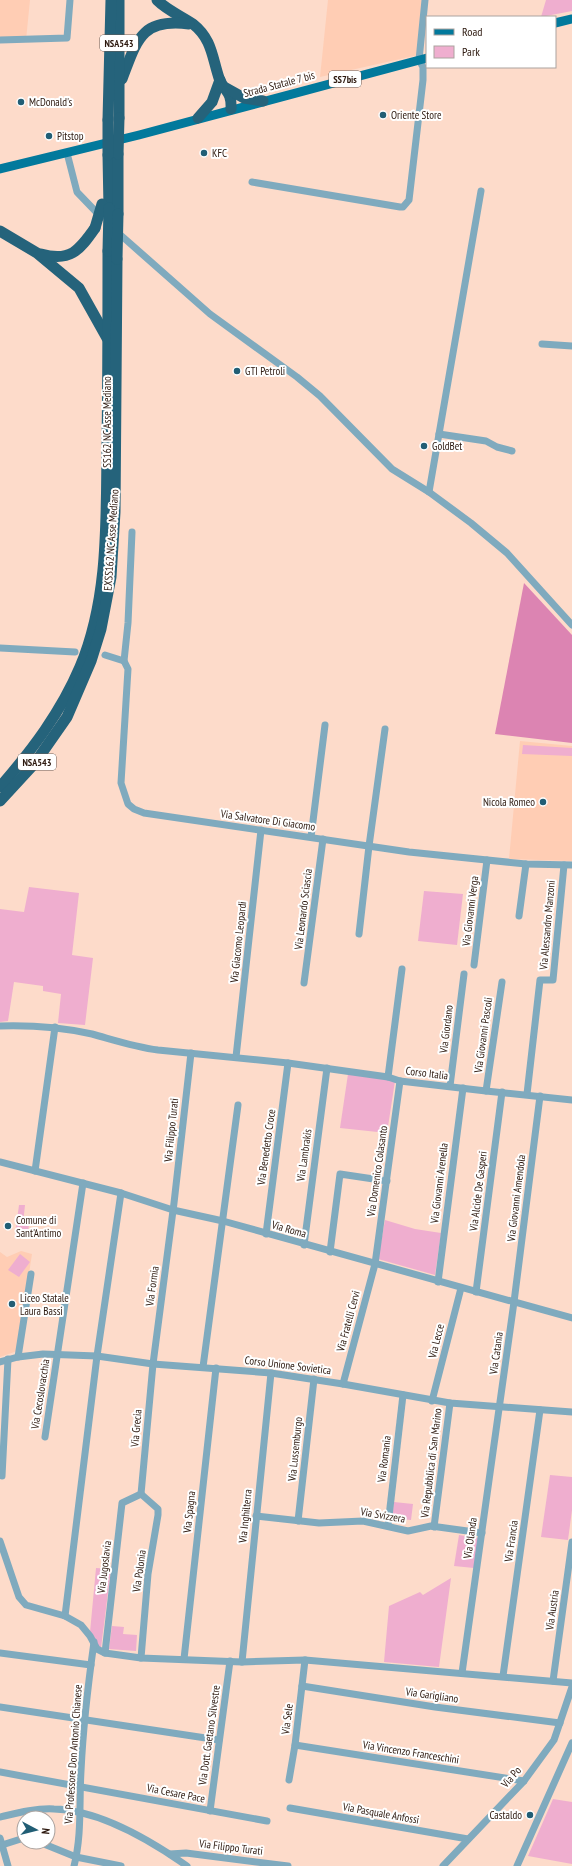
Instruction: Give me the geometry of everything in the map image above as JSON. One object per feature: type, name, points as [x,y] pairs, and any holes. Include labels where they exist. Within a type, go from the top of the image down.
[{"type":"highway","name":"NSA543","points":[[110,0],[114,119]]},
{"type":"highway","name":"NSA543","points":[[119,0],[120,86]]},
{"type":"highway","points":[[157,0],[193,25],[205,38],[213,52],[221,87],[231,100],[230,109]]},
{"type":"highway","points":[[120,86],[134,48],[143,34],[155,25],[172,22],[193,25]]},
{"type":"highway","name":"SS162 NC Asse Mediano","points":[[61,716],[92,630],[102,577],[107,512],[109,209],[114,119],[120,86]]},
{"type":"highway","points":[[221,87],[244,98],[263,101]]},
{"type":"highway","points":[[198,118],[212,102],[221,87]]},
{"type":"highway","name":"SS162 NC Asse Mediano","points":[[113,154],[108,171],[109,209],[117,259]]},
{"type":"highway","points":[[37,253],[54,258],[69,256],[76,252],[109,209]]},
{"type":"highway","points":[[0,231],[37,253],[79,288],[108,340]]},
{"type":"highway","name":"EXSS162 NC Asse Mediano","points":[[61,716],[91,661],[101,630],[111,577],[115,512],[117,259]]},
{"type":"highway","name":"NSA543","points":[[0,787],[61,716]]},
{"type":"highway","name":"NSA543","points":[[0,801],[35,763],[61,716]]},
{"type":"main road","points":[[556,23],[572,19]]},
{"type":"main road","name":"Strada Statale 7 bis","points":[[0,169],[423,59]]},
{"type":"street","points":[[0,40],[67,38],[70,0]]},
{"type":"street","points":[[252,182],[403,207],[408,200],[422,88],[424,67],[425,0]]},
{"type":"street","points":[[67,152],[77,192],[86,203],[144,257],[210,314],[297,377],[320,396],[392,468],[429,492],[471,523],[507,553],[572,625]]},
{"type":"street","points":[[429,492],[481,191]]},
{"type":"street","points":[[542,344],[572,346]]},
{"type":"street","points":[[439,434],[486,441],[497,447],[512,451]]},
{"type":"street","name":"Via Salvatore Di Giacomo","points":[[132,532],[128,623],[124,661],[128,669],[121,783],[128,804],[134,809],[144,813],[409,852],[526,864],[572,865]]},
{"type":"street","points":[[0,648],[75,652]]},
{"type":"street","points":[[105,655],[124,661]]},
{"type":"street","points":[[311,837],[325,726]]},
{"type":"street","points":[[359,934],[385,729]]},
{"type":"street","name":"Via Giacomo Leopardi","points":[[236,1057],[261,830]]},
{"type":"street","name":"Via Leonardo Sciascia","points":[[304,983],[323,839]]},
{"type":"street","name":"Via Giovanni Verga","points":[[474,965],[487,860]]},
{"type":"street","points":[[519,916],[526,864]]},
{"type":"street","name":"Via Alessandro Manzoni","points":[[526,1094],[540,980],[553,980],[564,865]]},
{"type":"street","points":[[388,1077],[402,969]]},
{"type":"street","name":"Via Giordano","points":[[450,1086],[464,974]]},
{"type":"street","name":"Via Giovanni Pascoli","points":[[486,1092],[502,982]]},
{"type":"street","name":"Corso Italia","points":[[0,1026],[33,1025],[55,1027],[91,1034],[141,1048],[288,1063],[388,1077],[400,1081],[450,1086],[486,1092],[526,1094],[572,1100]]},
{"type":"street","points":[[35,1171],[55,1027]]},
{"type":"street","name":"Via Filippo Turati","points":[[173,1210],[190,1053]]},
{"type":"street","name":"Via Benedetto Croce","points":[[266,1234],[288,1063]]},
{"type":"street","name":"Via Lambrakis","points":[[304,1245],[327,1068]]},
{"type":"street","name":"Via Domenico Colasanto","points":[[375,1264],[400,1081]]},
{"type":"street","name":"Via Giovanni Arenella","points":[[438,1282],[463,1088]]},
{"type":"street","name":"Via Alcide De Gasperi","points":[[476,1292],[502,1092]]},
{"type":"street","name":"Via Giovanni Amendola","points":[[514,1302],[540,1096]]},
{"type":"street","points":[[203,1367],[238,1105]]},
{"type":"street","name":"Via Roma","points":[[0,1162],[121,1193],[173,1210],[223,1221],[304,1245],[572,1318]]},
{"type":"street","points":[[330,1252],[340,1174],[387,1181]]},
{"type":"street","name":"Via Cecoslovacchia","points":[[45,1437],[83,1184]]},
{"type":"street","points":[[66,1616],[97,1356],[121,1193]]},
{"type":"street","name":"Via Formia","points":[[152,1364],[173,1210]]},
{"type":"street","name":"Via Fratelli Cervi","points":[[343,1384],[375,1264]]},
{"type":"street","points":[[18,1357],[31,1274]]},
{"type":"street","name":"Via Lecce","points":[[432,1401],[461,1288]]},
{"type":"street","name":"Via Catania","points":[[499,1406],[514,1302]]},
{"type":"street","name":"Corso Unione Sovietica","points":[[0,1362],[18,1357],[58,1354],[97,1356],[152,1364],[216,1368],[314,1379],[432,1401],[571,1412]]},
{"type":"street","points":[[2,1476],[8,1359]]},
{"type":"street","name":"Via Grecia","points":[[141,1494],[152,1364]]},
{"type":"street","name":"Via Spagna","points":[[184,1659],[216,1368]]},
{"type":"street","name":"Via Inghilterra","points":[[242,1662],[271,1374]]},
{"type":"street","name":"Via Lussemburgo","points":[[298,1521],[314,1379]]},
{"type":"street","name":"Via Romania","points":[[388,1525],[403,1395]]},
{"type":"street","name":"Via Repubblica di San Marino","points":[[434,1527],[450,1403]]},
{"type":"street","points":[[571,1412],[572,1403]]},
{"type":"street","name":"Via Olanda","points":[[462,1673],[499,1406]]},
{"type":"street","name":"Via Francia","points":[[503,1676],[540,1410]]},
{"type":"street","name":"Via Jugoslavia","points":[[105,1653],[122,1503],[141,1494]]},
{"type":"street","name":"Via Polonia","points":[[141,1494],[158,1509],[158,1515],[148,1574],[141,1658]]},
{"type":"street","name":"Via Svizzera","points":[[256,1516],[319,1523],[363,1521],[388,1525],[408,1531],[434,1527],[482,1533]]},
{"type":"street","points":[[0,1541],[19,1597],[26,1605],[66,1616],[81,1625],[94,1642],[97,1649],[105,1653],[141,1658],[242,1662],[305,1660],[572,1683]]},
{"type":"street","name":"Via Austria","points":[[553,1681],[572,1542]]},
{"type":"street","points":[[0,1562],[8,1564]]},
{"type":"street","name":"Via Professore Don Antonio Chianese","points":[[74,1866],[80,1813],[80,1787],[85,1720],[94,1642]]},
{"type":"street","points":[[0,1653],[91,1665]]},
{"type":"street","name":"Via Sele","points":[[289,1780],[295,1745],[305,1660]]},
{"type":"street","name":"Via Dott. Gaetano Silvestre","points":[[210,1811],[230,1661]]},
{"type":"street","name":"Via Garigliano","points":[[302,1686],[435,1707],[560,1723]]},
{"type":"street","name":"Via Po","points":[[443,1866],[524,1781],[554,1740],[572,1687]]},
{"type":"street","points":[[0,1707],[219,1740]]},
{"type":"street","points":[[517,1866],[572,1743]]},
{"type":"street","name":"Via Vincenzo Franceschini","points":[[295,1745],[524,1781]]},
{"type":"street","name":"Via Cesare Pace","points":[[0,1772],[49,1783],[80,1787],[267,1822]]},
{"type":"street","name":"Via Pasquale Anfossi","points":[[290,1808],[468,1839]]},
{"type":"street","points":[[0,1817],[44,1809],[55,1809],[80,1813],[125,1828],[170,1854],[187,1866]]},
{"type":"street","points":[[8,1866],[1,1841],[16,1839]]},
{"type":"street","points":[[56,1849],[76,1857],[121,1866]]},
{"type":"street","name":"Via Filippo Turati","points":[[170,1854],[186,1853],[288,1866]]},
{"type":"shaded area","points":[[0,0],[30,0],[26,40],[0,42]]},
{"type":"shaded area","points":[[328,0],[423,0],[418,55],[320,77]]},
{"type":"shaded area","points":[[524,583],[572,635],[572,743],[495,734]]},
{"type":"shaded area","name":"Nicola Romeo","points":[[520,741],[572,746],[572,861],[509,859]]},
{"type":"shaded area","name":"Liceo Statale Laura Bassi","points":[[21,1251],[32,1254],[17,1351],[0,1357],[0,1252],[7,1257]]},
{"type":"green space","points":[[546,0],[572,0],[572,11],[541,16]]},
{"type":"green space","points":[[523,745],[572,748],[572,756],[522,754]]},
{"type":"green space","points":[[29,887],[79,893],[72,955],[93,958],[85,1025],[58,1023],[61,994],[43,991],[43,986],[14,982],[8,1021],[0,1022],[0,909],[24,912]]},
{"type":"green space","points":[[424,891],[463,894],[457,945],[418,941]]},
{"type":"green space","points":[[348,1074],[395,1081],[387,1133],[340,1128]]},
{"type":"green space","points":[[19,1205],[25,1205],[23,1224],[29,1225],[27,1237],[15,1235]]},
{"type":"green space","points":[[385,1220],[415,1229],[441,1233],[435,1275],[378,1259]]},
{"type":"green space","points":[[20,1254],[30,1262],[19,1277],[8,1270]]},
{"type":"green space","points":[[550,1475],[572,1477],[572,1510],[568,1540],[541,1537]]},
{"type":"green space","points":[[394,1502],[413,1504],[411,1520],[392,1518]]},
{"type":"green space","points":[[459,1535],[478,1538],[474,1568],[454,1566]]},
{"type":"green space","points":[[96,1568],[111,1569],[101,1648],[99,1648],[90,1632]]},
{"type":"green space","points":[[451,1578],[439,1667],[384,1662],[389,1606],[420,1592],[423,1595]]},
{"type":"green space","points":[[112,1626],[124,1627],[123,1634],[137,1635],[136,1651],[109,1649]]},
{"type":"green space","points":[[553,1799],[572,1802],[572,1864],[528,1856]]},
{"type":"place","name":"McDonald's","points":[[21,102]]},
{"type":"place","name":"Oriente Store","points":[[383,115]]},
{"type":"place","name":"Pitstop","points":[[49,136]]},
{"type":"place","name":"KFC","points":[[204,153]]},
{"type":"place","name":"GTI Petroli","points":[[237,371]]},
{"type":"place","name":"GoldBet","points":[[424,446]]},
{"type":"place","name":"Nicola Romeo","points":[[543,802]]},
{"type":"place","name":"Comune di Sant'Antimo","points":[[8,1226]]},
{"type":"place","name":"Liceo Statale Laura Bassi","points":[[12,1304]]},
{"type":"place","name":"Castaldo","points":[[530,1815]]}]
